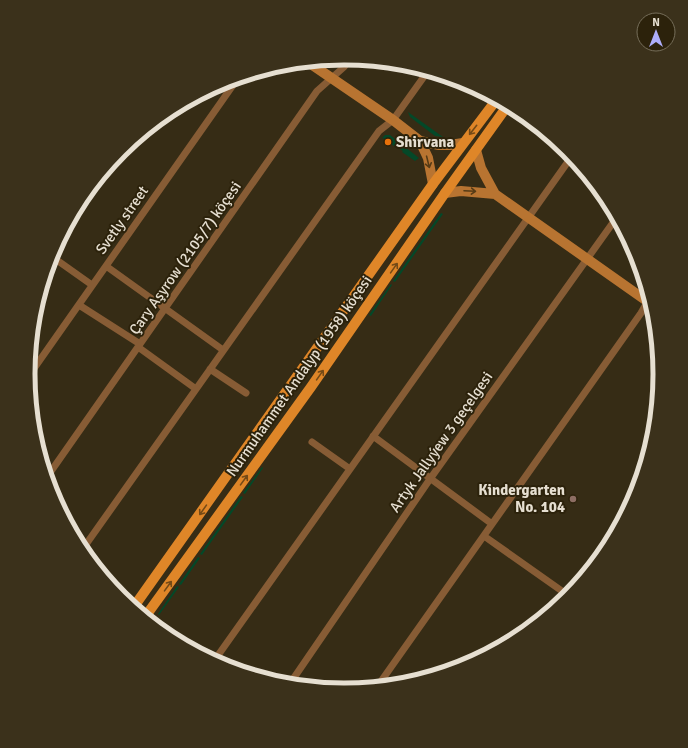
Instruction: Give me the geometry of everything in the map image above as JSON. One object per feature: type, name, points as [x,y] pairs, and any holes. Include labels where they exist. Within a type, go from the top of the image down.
[{"type":"main road","name":"Nurmuhammet Andalyp (1958) köçesi","points":[[137,603],[433,184],[493,103]]},
{"type":"main road","name":"Nurmuhammet Andalyp (1958) köçesi","points":[[148,613],[311,387],[445,193],[504,110]]},
{"type":"street","name":"Çary Aşyrow (2105/7) köçesi","points":[[51,472],[317,91],[345,65]]},
{"type":"street","points":[[315,67],[393,120],[420,141],[439,145],[463,143]]},
{"type":"street","points":[[86,544],[379,131],[393,120],[424,76]]},
{"type":"street","name":"Svetly street","points":[[35,367],[232,86]]},
{"type":"street","points":[[420,141],[428,158],[433,184]]},
{"type":"street","points":[[476,150],[481,168],[495,194],[588,260],[643,296]]},
{"type":"street","points":[[218,656],[568,162]]},
{"type":"street","points":[[445,193],[461,191],[495,194]]},
{"type":"street","name":"Artyk Jallyýew 3 geçelgesi","points":[[294,678],[430,479],[588,260],[613,222]]},
{"type":"street","points":[[57,260],[92,285]]},
{"type":"street","points":[[106,266],[223,350]]},
{"type":"street","points":[[79,305],[139,346],[196,389]]},
{"type":"street","points":[[382,680],[645,307]]},
{"type":"street","points":[[210,369],[246,393]]},
{"type":"street","points":[[373,436],[492,524]]},
{"type":"street","points":[[312,442],[350,469]]},
{"type":"street","points":[[484,536],[563,591]]},
{"type":"green space","points":[[408,112],[443,137],[435,136],[410,117]]},
{"type":"green space","points":[[385,135],[390,135],[419,158],[415,161],[402,152],[403,151],[389,143],[390,141],[382,138]]},
{"type":"green space","points":[[441,213],[443,214],[395,282],[393,281]]},
{"type":"green space","points":[[391,284],[392,285],[371,316],[369,315]]},
{"type":"green space","points":[[262,467],[263,468],[245,494],[243,493]]},
{"type":"green space","points":[[241,496],[243,497],[202,555],[200,554]]},
{"type":"green space","points":[[198,557],[200,558],[181,585],[179,584]]},
{"type":"green space","points":[[177,586],[179,587],[159,615],[158,614]]},
{"type":"place","name":"Shirvana","points":[[388,142]]},
{"type":"place","name":"Kindergarten No. 104","points":[[573,499]]}]
